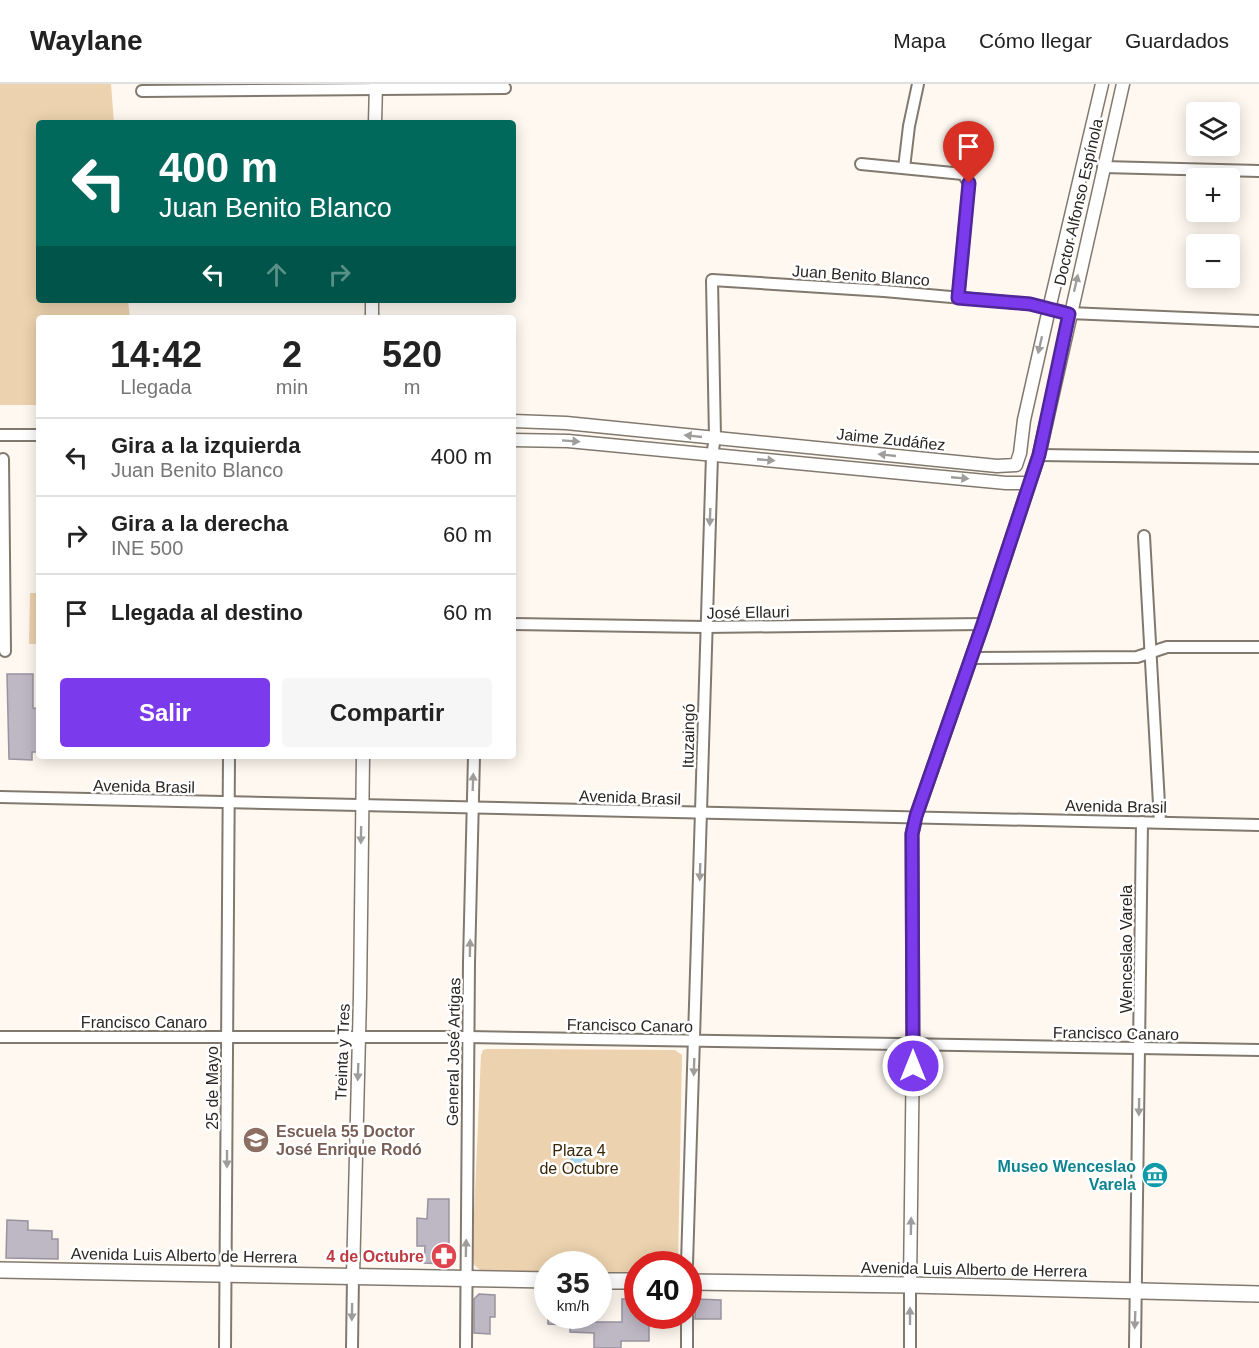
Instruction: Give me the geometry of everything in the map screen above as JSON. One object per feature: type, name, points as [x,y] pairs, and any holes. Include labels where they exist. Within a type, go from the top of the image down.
[{"type":"main road","name":"Avenida Luis Alberto de Herrera","points":[[0,1270],[534,1280]]},
{"type":"main road","name":"Avenida Luis Alberto de Herrera","points":[[702,1282],[1259,1294]]},
{"type":"street","points":[[904,168],[909,126],[918,84]]},
{"type":"street","name":"Doctor Alfonso Espínola","points":[[1018,459],[1048,309],[1102,84]]},
{"type":"street","name":"Doctor Alfonso Espínola","points":[[910,1348],[913,1044],[912,834],[916,816],[1039,455],[1069,314],[1123,84]]},
{"type":"street","points":[[142,91],[375,87],[506,88]]},
{"type":"street","points":[[375,87],[375,120]]},
{"type":"street","points":[[861,164],[963,174],[969,183],[958,298]]},
{"type":"street","points":[[1103,167],[1259,171]]},
{"type":"street","name":"Juan Benito Blanco","points":[[712,280],[1030,304],[1069,314],[1259,321]]},
{"type":"street","name":"Ituzaingó","points":[[687,1251],[702,814],[705,627],[712,455],[715,438],[712,280]]},
{"type":"street","name":"Jaime Zudáñez","points":[[516,421],[566,423],[997,466],[1039,455],[1259,459]]},
{"type":"street","points":[[0,435],[36,435]]},
{"type":"street","name":"Jaime Zudáñez","points":[[516,440],[567,441],[1006,483],[1029,483]]},
{"type":"street","points":[[3,459],[2,615],[5,651]]},
{"type":"street","points":[[1018,459],[1029,483]]},
{"type":"street","points":[[1144,536],[1160,822]]},
{"type":"street","name":"José Ellauri","points":[[516,624],[705,627],[983,624]]},
{"type":"street","points":[[971,658],[1137,657],[1167,646],[1259,647]]},
{"type":"street","name":"25 de Mayo","points":[[225,1348],[229,759]]},
{"type":"street","name":"Treinta y Tres","points":[[352,1348],[363,759]]},
{"type":"street","name":"General José Artigas","points":[[466,1348],[468,1037],[474,759]]},
{"type":"street","name":"Avenida Brasil","points":[[0,797],[1259,825]]},
{"type":"street","name":"Wenceslao Varela","points":[[1135,1348],[1142,822]]},
{"type":"street","name":"Francisco Canaro","points":[[0,1037],[468,1037],[1259,1050]]},
{"type":"street","points":[[687,1329],[687,1348]]},
{"type":"green space","points":[[0,84],[111,84],[114,120],[36,120],[36,303],[128,303],[130,315],[36,315],[36,405],[0,405]]},
{"type":"green space","points":[[30,593],[36,593],[36,644],[29,644]]},
{"type":"green space","name":"Plaza 4 de Octubre","points":[[483,1050],[675,1050],[682,1055],[678,1251],[624,1251],[624,1274],[612,1273],[612,1251],[534,1251],[534,1272],[482,1271],[475,1266],[472,1261]]},
{"type":"water","points":[[574,1153],[582,1153],[587,1158],[585,1169],[574,1171],[569,1166],[569,1158]]},
{"type":"building","points":[[7,674],[33,674],[36,752],[32,752],[32,760],[9,759]]},
{"type":"building","points":[[428,1199],[449,1199],[449,1260],[446,1264],[424,1263],[425,1246],[417,1246],[417,1218],[427,1219]]},
{"type":"building","points":[[7,1220],[28,1221],[28,1230],[52,1231],[52,1239],[58,1239],[58,1259],[6,1258]]},
{"type":"building","points":[[479,1294],[495,1295],[495,1317],[490,1317],[490,1334],[474,1333],[474,1299]]},
{"type":"building","points":[[622,1299],[624,1299],[624,1329],[649,1329],[649,1341],[621,1341],[621,1348],[594,1348],[594,1333],[570,1332],[570,1329],[612,1329],[612,1322],[622,1322]]},
{"type":"building","points":[[702,1299],[721,1300],[721,1319],[702,1319]]},
{"type":"place","name":"Escuela 55 Doctor José Enrique Rodó","points":[[256,1140]]},
{"type":"place","name":"Museo Wenceslao Varela","points":[[1155,1175]]},
{"type":"place","name":"4 de Octubre","points":[[444,1256]]},
{"type":"route","points":[[913,1066],[912,834],[916,816],[1039,455],[1069,314],[1030,304],[958,298],[969,183]]}]
